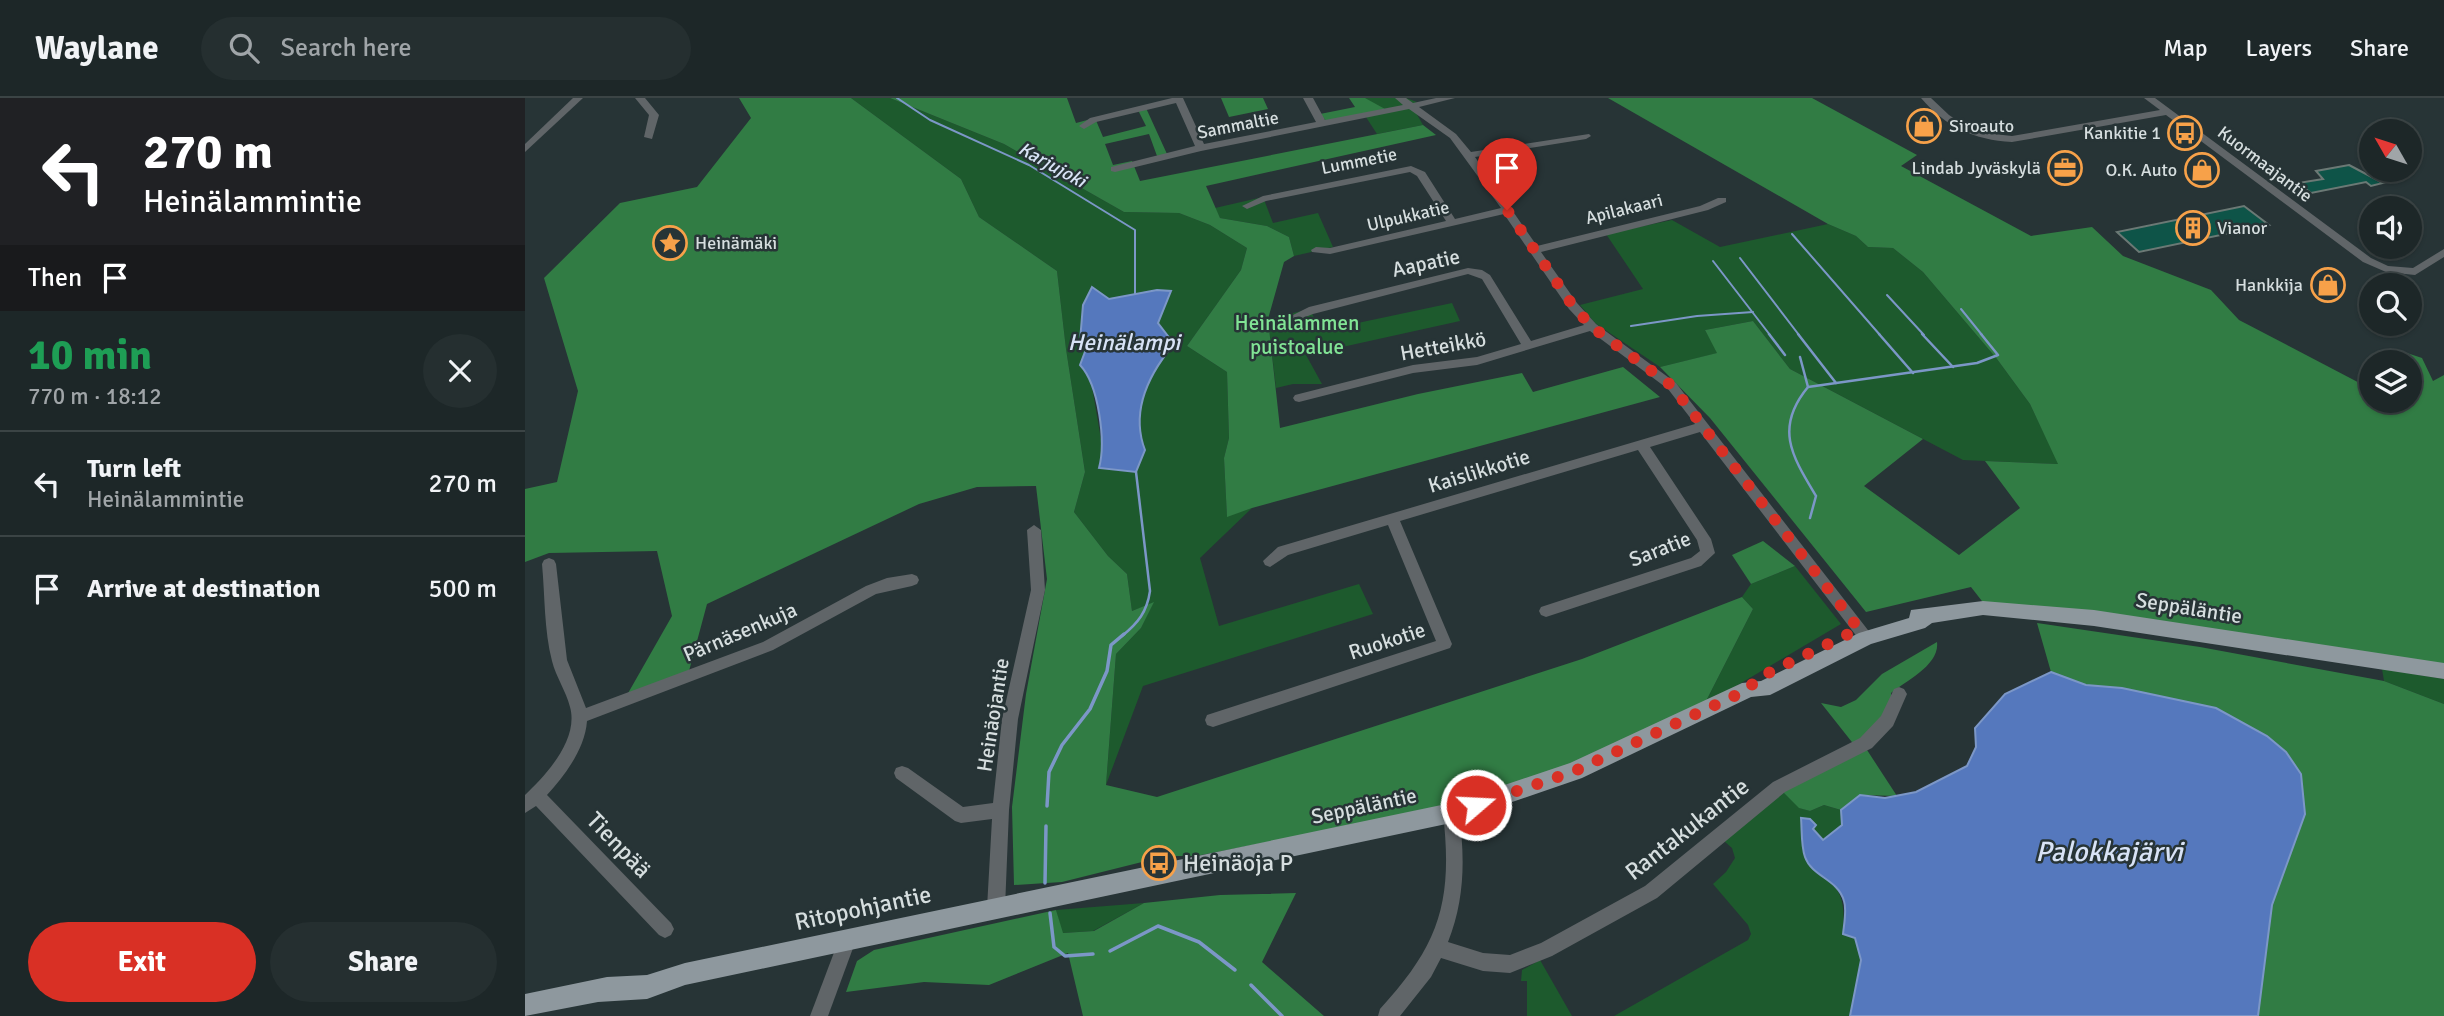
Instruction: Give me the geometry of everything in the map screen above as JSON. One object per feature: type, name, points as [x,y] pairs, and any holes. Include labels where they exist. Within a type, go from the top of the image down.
[{"type":"main road","name":"Seppäläntie","points":[[1053,896],[1451,813],[1575,771],[1749,689],[1763,689],[1863,634],[1919,623],[1927,617],[1983,608],[2094,618],[2444,671]]},
{"type":"main road","name":"Ritopohjantie","points":[[525,1006],[598,991],[647,987],[685,974],[1053,896]]},
{"type":"street","points":[[525,149],[577,98]]},
{"type":"street","points":[[640,98],[654,116],[649,137]]},
{"type":"street","points":[[1308,98],[1322,124]]},
{"type":"street","points":[[1400,98],[1410,108],[1453,136],[1469,155],[1573,306],[1592,327],[1672,386],[1863,634]]},
{"type":"street","name":"Sammaltie","points":[[1115,169],[1201,148],[1450,98]]},
{"type":"street","points":[[1927,98],[1954,125],[1994,139],[2012,139],[2167,111]]},
{"type":"street","name":"Kuormaajantie","points":[[2149,98],[2361,257],[2386,268],[2410,272],[2419,270],[2444,251]]},
{"type":"street","points":[[1084,125],[1093,120],[1179,99],[1201,148]]},
{"type":"street","points":[[1469,155],[1586,136]]},
{"type":"street","name":"Lummetie","points":[[1247,206],[1262,199],[1411,169],[1421,174],[1452,223]]},
{"type":"street","name":"Apilakaari","points":[[1534,250],[1704,208],[1722,200]]},
{"type":"street","name":"Ulpukkatie","points":[[1316,250],[1330,251],[1507,210]]},
{"type":"street","name":"Aapatie","points":[[1296,317],[1309,311],[1454,275],[1478,272],[1486,277],[1529,347]]},
{"type":"street","name":"Hetteikkö","points":[[1299,398],[1413,369],[1477,361],[1592,327]]},
{"type":"street","name":"Kaislikkotie","points":[[1270,561],[1283,551],[1704,426]]},
{"type":"street","name":"Saratie","points":[[1546,611],[1696,562],[1708,553],[1704,538],[1641,444]]},
{"type":"street","name":"Ruokotie","points":[[1213,720],[1445,644],[1392,519]]},
{"type":"street","name":"Heinäojantie","points":[[996,908],[1001,810],[1010,719],[1038,590],[1034,530]]},
{"type":"street","points":[[531,800],[558,770],[573,743],[580,717],[559,661],[549,564]]},
{"type":"street","name":"Pärnäsenkuja","points":[[580,717],[768,646],[871,590],[912,580]]},
{"type":"street","name":"Rantakukantie","points":[[1439,948],[1483,962],[1510,964],[1546,950],[1650,892],[1779,787],[1865,743],[1876,735],[1895,709],[1899,694]]},
{"type":"street","points":[[902,773],[961,815],[1001,810]]},
{"type":"street","name":"Tienpää","points":[[531,800],[665,929]]},
{"type":"street","points":[[1387,1016],[1413,990],[1439,948],[1457,882],[1457,856],[1451,813]]},
{"type":"street","points":[[819,1016],[847,940]]},
{"type":"green space","points":[[739,98],[851,98],[961,179],[979,217],[1057,271],[1085,472],[1074,512],[1108,556],[1127,574],[1132,611],[1154,602],[1141,628],[1116,654],[1106,785],[1157,797],[1582,659],[1742,597],[1753,609],[1704,705],[1607,752],[1433,810],[1196,856],[1166,856],[1062,882],[1014,885],[1012,807],[1026,694],[1047,579],[1036,486],[977,487],[919,504],[707,604],[689,671],[627,695],[672,616],[657,551],[549,553],[525,562],[525,489],[557,482],[578,391],[544,278],[620,203],[697,187],[751,118]]},
{"type":"green space","points":[[851,98],[890,98],[1004,144],[1124,212],[1179,213],[1210,225],[1247,248],[1241,270],[1187,346],[1227,372],[1229,438],[1224,458],[1227,516],[1252,508],[1200,558],[1219,626],[1359,584],[1373,614],[1143,686],[1106,785],[1116,654],[1141,628],[1153,603],[1132,611],[1127,574],[1108,556],[1074,512],[1085,472],[1057,271],[979,217],[961,179]],"holes":[[[1090,375],[1141,402],[1138,431],[1145,450],[1099,468],[1103,451]]]},
{"type":"green space","points":[[890,98],[1067,98],[1076,123],[1095,118],[1103,137],[1146,126],[1138,110],[1146,108],[1167,154],[1157,156],[1149,134],[1105,144],[1113,165],[1132,161],[1140,181],[1423,125],[1436,135],[1206,186],[1220,218],[1267,226],[1289,237],[1294,256],[1284,262],[1268,319],[1280,428],[1418,394],[1522,373],[1533,392],[1623,367],[1660,397],[1227,517],[1224,458],[1229,438],[1227,372],[1187,346],[1241,270],[1247,248],[1210,225],[1179,213],[1124,212],[1004,144]]},
{"type":"green space","points":[[1221,98],[1263,98],[1268,109],[1229,117]]},
{"type":"green space","points":[[1349,98],[1365,98],[1385,109],[1327,122],[1320,114],[1355,107]]},
{"type":"green space","points":[[1365,98],[1406,98],[1417,102],[1411,104],[1423,125],[1377,134],[1364,114]]},
{"type":"green space","points":[[1608,98],[1812,98],[1917,155],[1901,166],[2031,236],[2092,227],[2123,256],[2211,290],[2239,320],[2359,383],[2359,413],[2422,413],[2422,358],[2433,381],[2444,375],[2444,667],[1985,605],[1971,587],[1866,612],[1710,418],[1660,367],[1717,353],[1705,330],[1753,321],[1790,369],[1923,439],[1864,486],[1959,555],[2020,508],[1985,461],[2058,464],[2030,404],[1997,359],[1923,272],[1893,248],[1868,247],[1856,236],[1828,224]]},
{"type":"green space","points":[[1263,197],[1273,223],[1318,213],[1333,247],[1294,256],[1289,237],[1267,226],[1220,218],[1215,208]]},
{"type":"green space","points":[[1672,220],[1720,247],[1828,224],[1856,236],[1868,247],[1893,248],[1923,272],[1997,359],[2030,404],[2059,464],[1963,460],[1790,369],[1753,321],[1705,330],[1718,353],[1660,367],[1595,323],[1580,305],[1643,289],[1606,234]]},
{"type":"green space","name":"Heinälammen puistoalue","points":[[1452,303],[1460,321],[1306,355],[1322,384],[1293,384],[1276,388],[1268,319],[1310,309],[1320,331]]},
{"type":"green space","points":[[1763,541],[1795,566],[1751,584],[1732,555]]},
{"type":"green space","points":[[1795,566],[1841,624],[1704,705],[1753,609],[1742,597],[1751,584]]},
{"type":"green space","points":[[2037,623],[2200,647],[2384,681],[2444,704],[2444,1016],[2258,1016],[2272,905],[2305,814],[2086,685],[2051,672]]},
{"type":"green space","points":[[1937,642],[1937,650],[1928,665],[1891,693],[1891,711],[1867,750],[1897,796],[1860,795],[1841,810],[1824,805],[1810,811],[1799,808],[1783,792],[1859,751],[1821,703],[1841,707],[1856,700],[1882,674]]},
{"type":"green space","points":[[2382,669],[2444,679],[2444,704],[2384,681]]},
{"type":"green space","points":[[1783,792],[1800,808],[1810,811],[1824,805],[1841,810],[1842,825],[1822,840],[1813,829],[1811,819],[1816,872],[1832,884],[1841,897],[1843,934],[1855,937],[1861,960],[1850,1016],[1614,1016],[1748,940],[1751,934],[1748,925],[1713,884],[1726,872],[1735,858],[1732,848],[1724,841]]},
{"type":"green space","points":[[1296,893],[1262,962],[1324,1016],[1083,1016],[1068,953],[989,985],[924,982],[846,992],[857,961],[874,950],[1056,910],[1063,933],[1094,931],[1144,903],[1220,895]]},
{"type":"green space","points":[[1144,903],[1093,931],[1062,933],[1056,910]]},
{"type":"green space","points":[[1540,960],[1572,1016],[1527,1016],[1527,981],[1521,981],[1522,970]]},
{"type":"water","name":"Heinälampi","points":[[1092,287],[1109,299],[1157,290],[1171,291],[1158,323],[1174,344],[1156,368],[1144,394],[1140,421],[1145,450],[1136,472],[1099,468],[1102,444],[1099,414],[1092,386],[1080,365],[1086,349],[1080,341],[1083,305]]},
{"type":"water","name":"Palokkajärvi","points":[[2051,672],[2086,685],[2122,688],[2216,708],[2267,736],[2286,752],[2301,774],[2305,814],[2272,905],[2258,1016],[1850,1016],[1861,960],[1855,938],[1843,934],[1845,909],[1841,894],[1808,864],[1805,857],[1801,818],[1810,819],[1816,825],[1813,829],[1823,840],[1842,825],[1841,810],[1860,795],[1885,798],[1916,792],[1967,766],[1976,747],[1975,728],[2005,694]]},
{"type":"building","points":[[2349,165],[2359,170],[2359,182],[2366,182],[2311,193],[2298,183],[2323,179],[2316,171]]},
{"type":"building","points":[[2366,182],[2383,183],[2371,186]]},
{"type":"building","name":"Vianor","points":[[2244,206],[2269,225],[2139,252],[2117,232]]},
{"type":"waterway","name":"Karjujoki","points":[[897,98],[930,120],[1029,165],[1135,230],[1135,294]]},
{"type":"waterway","points":[[1792,234],[1880,335]]},
{"type":"waterway","points":[[1740,258],[1799,335]]},
{"type":"waterway","points":[[1713,261],[1752,312]]},
{"type":"waterway","points":[[1887,295],[1924,335]]},
{"type":"waterway","points":[[1961,309],[1982,335]]},
{"type":"waterway","points":[[1631,326],[1697,316],[1752,312]]},
{"type":"waterway","points":[[1752,312],[1770,335]]},
{"type":"waterway","points":[[1769,334],[1785,355]]},
{"type":"waterway","points":[[1798,334],[1836,383]]},
{"type":"waterway","points":[[1879,334],[1912,372]]},
{"type":"waterway","points":[[1922,334],[1953,366]]},
{"type":"waterway","points":[[1953,366],[1977,363],[1998,355],[1981,334]]},
{"type":"waterway","points":[[1800,357],[1808,387]]},
{"type":"waterway","points":[[1912,372],[1953,366]]},
{"type":"waterway","points":[[1808,387],[1912,372]]},
{"type":"waterway","points":[[1808,387],[1798,402],[1789,429],[1794,455],[1816,496],[1810,518]]},
{"type":"waterway","points":[[1122,636],[1141,616],[1150,591],[1136,472]]},
{"type":"waterway","points":[[1047,806],[1049,772],[1062,745],[1090,709],[1107,671],[1111,645],[1124,634]]},
{"type":"waterway","points":[[1045,883],[1046,826]]},
{"type":"waterway","points":[[1050,913],[1054,947],[1065,956],[1093,954]]},
{"type":"waterway","points":[[1110,951],[1158,926],[1199,942],[1235,970]]},
{"type":"waterway","points":[[1251,985],[1282,1016]]},
{"type":"place","name":"Siroauto","points":[[1924,126]]},
{"type":"place","name":"Kankitie 1","points":[[2185,133]]},
{"type":"place","name":"Lindab Jyväskylä","points":[[2065,168]]},
{"type":"place","name":"O.K. Auto","points":[[2202,170]]},
{"type":"place","name":"Vianor","points":[[2193,228]]},
{"type":"place","name":"Heinämäki","points":[[670,243]]},
{"type":"place","name":"Hankkija","points":[[2328,285]]},
{"type":"place","name":"Heinäoja P","points":[[1159,863]]},
{"type":"route","points":[[1476,805],[1575,771],[1662,732],[1749,689],[1756,679],[1859,629],[1672,386],[1592,327],[1573,306],[1507,210]]}]
